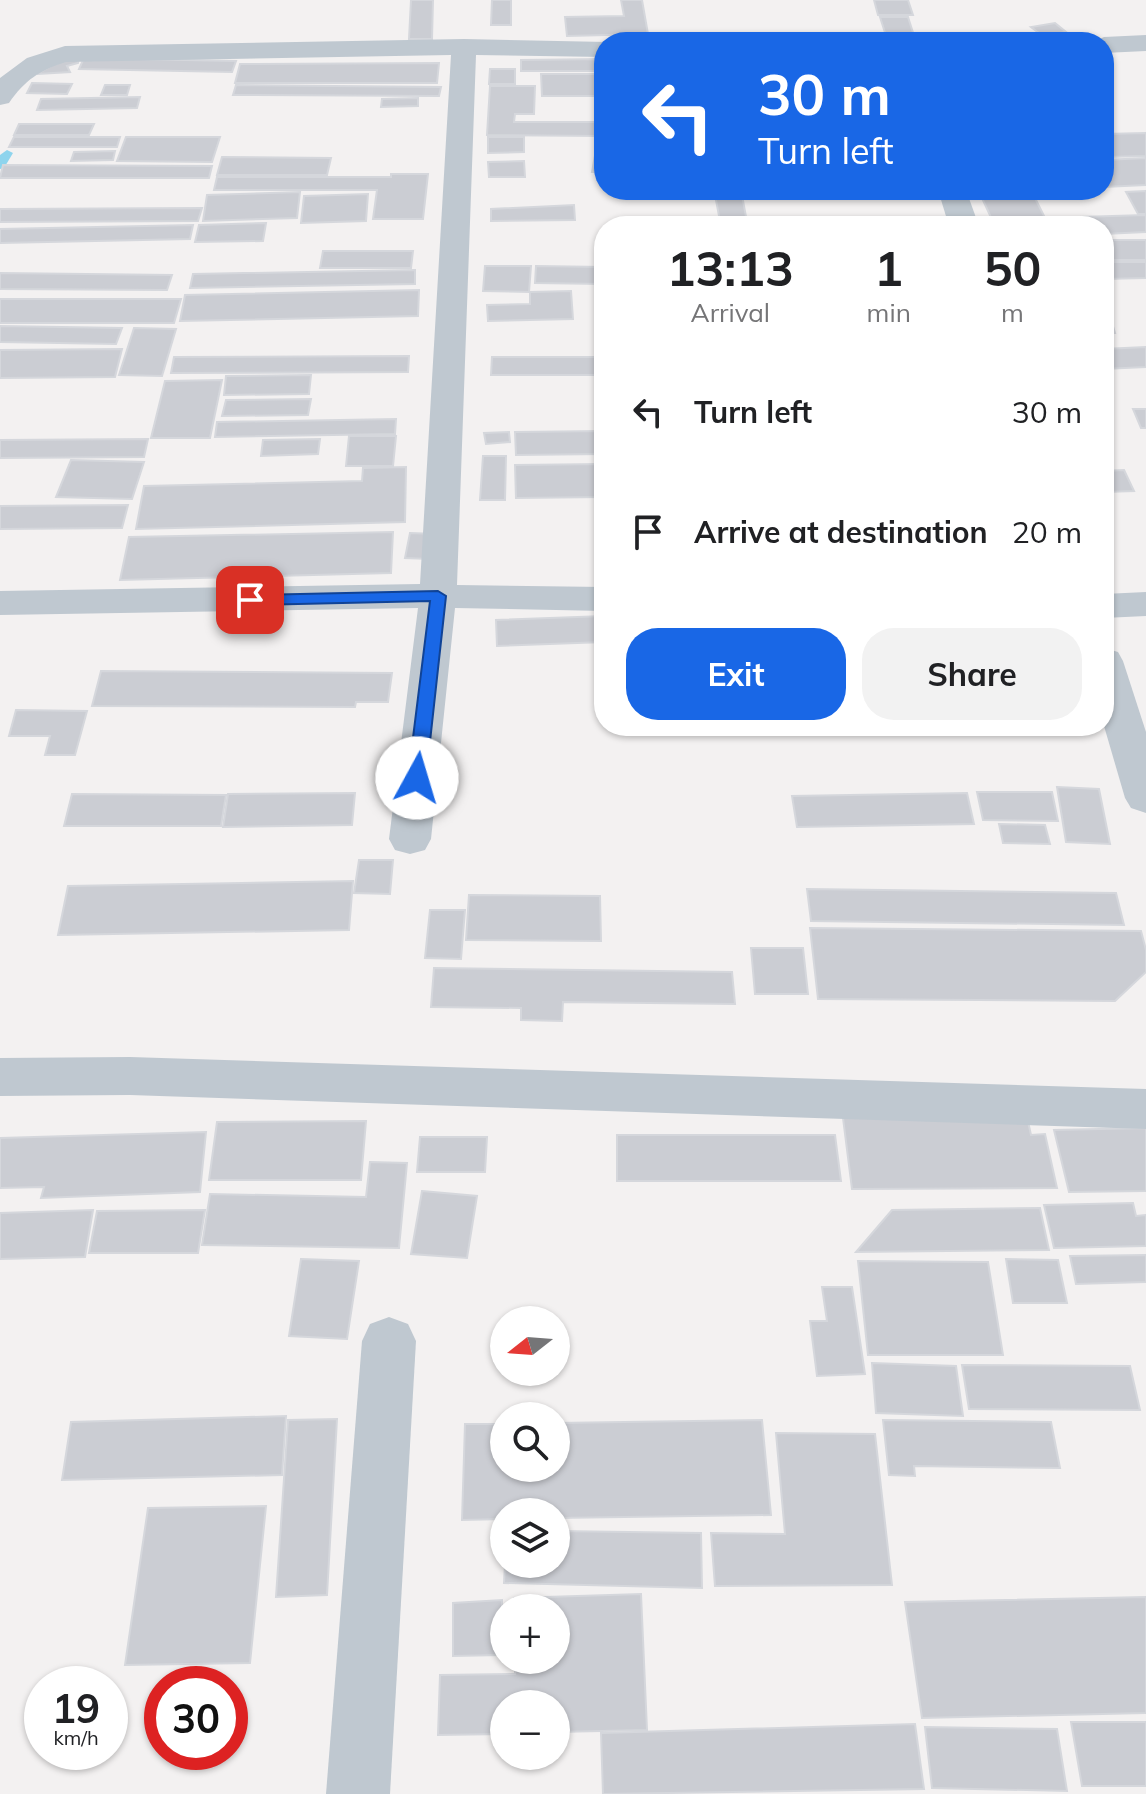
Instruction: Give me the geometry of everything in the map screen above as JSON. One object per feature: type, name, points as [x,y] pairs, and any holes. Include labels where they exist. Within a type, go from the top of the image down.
[{"type":"street","points":[[1114,45],[1146,43]]},
{"type":"street","points":[[410,839],[438,596],[464,47]]},
{"type":"street","points":[[6,85],[30,64],[65,54],[464,47],[594,49]]},
{"type":"street","points":[[0,603],[438,596],[594,599]]},
{"type":"street","points":[[1114,606],[1146,604]]},
{"type":"street","points":[[1114,694],[1146,798]]},
{"type":"street","points":[[0,1077],[130,1076],[1146,1109]]},
{"type":"street","points":[[358,1794],[389,1341]]},
{"type":"building","points":[[411,0],[433,0],[432,39],[409,39]]},
{"type":"building","points":[[492,0],[511,0],[511,25],[491,25]]},
{"type":"building","points":[[621,0],[642,0],[648,32],[594,32],[594,35],[567,36],[565,17],[624,16]]},
{"type":"building","points":[[874,0],[908,0],[913,15],[878,15]]},
{"type":"building","points":[[880,17],[908,17],[913,32],[885,32]]},
{"type":"building","points":[[1055,23],[1066,32],[1038,32],[1031,27]]},
{"type":"building","points":[[67,57],[79,57],[78,63],[67,66],[70,72],[37,74]]},
{"type":"building","points":[[84,58],[236,61],[232,72],[79,69]]},
{"type":"building","points":[[594,59],[594,71],[521,71],[521,60]]},
{"type":"building","points":[[439,63],[437,83],[235,83],[240,64]]},
{"type":"building","points":[[490,69],[515,69],[515,84],[489,84]]},
{"type":"building","points":[[541,74],[594,74],[594,96],[542,96]]},
{"type":"building","points":[[32,83],[72,84],[67,94],[27,93]]},
{"type":"building","points":[[105,85],[130,85],[127,95],[101,95]]},
{"type":"building","points":[[236,85],[441,87],[439,96],[233,95]]},
{"type":"building","points":[[490,86],[535,86],[534,114],[515,114],[514,122],[594,122],[594,136],[487,135]]},
{"type":"building","points":[[140,97],[137,108],[37,110],[41,99]]},
{"type":"building","points":[[418,98],[418,106],[381,107],[382,99]]},
{"type":"building","points":[[19,124],[94,124],[89,135],[14,135]]},
{"type":"building","points":[[1146,133],[1146,156],[1114,157],[1114,134]]},
{"type":"building","points":[[14,137],[120,137],[117,147],[9,147]]},
{"type":"building","points":[[126,137],[220,137],[212,162],[117,161]]},
{"type":"building","points":[[488,137],[524,137],[524,152],[488,153]]},
{"type":"building","points":[[115,151],[113,160],[71,161],[74,152]]},
{"type":"building","points":[[222,157],[331,158],[327,175],[217,175]]},
{"type":"building","points":[[1146,158],[1146,185],[1114,187],[1114,160]]},
{"type":"building","points":[[524,161],[525,177],[489,177],[488,162]]},
{"type":"building","points":[[3,165],[212,166],[209,178],[0,178]]},
{"type":"building","points":[[391,174],[428,174],[423,219],[373,219],[377,190],[214,190],[217,177],[391,177]]},
{"type":"building","points":[[1146,191],[1146,214],[1138,214],[1126,192]]},
{"type":"building","points":[[300,192],[297,218],[203,221],[207,195]]},
{"type":"building","points":[[368,194],[366,221],[301,223],[304,196]]},
{"type":"building","points":[[716,200],[743,200],[746,216],[719,216]]},
{"type":"building","points":[[983,200],[1036,200],[1044,216],[990,216]]},
{"type":"building","points":[[574,205],[575,220],[491,221],[491,209]]},
{"type":"building","points":[[202,208],[198,221],[0,222],[0,209]]},
{"type":"building","points":[[1146,215],[1146,232],[1114,234],[1112,216]]},
{"type":"building","points":[[266,223],[263,241],[195,242],[199,225]]},
{"type":"building","points":[[193,225],[190,239],[0,243],[0,229]]},
{"type":"building","points":[[1114,240],[1146,240],[1146,260],[1114,260]]},
{"type":"building","points":[[323,251],[413,251],[411,268],[320,268]]},
{"type":"building","points":[[1114,262],[1146,262],[1146,278],[1114,279]]},
{"type":"building","points":[[485,266],[531,266],[529,292],[483,291]]},
{"type":"building","points":[[536,266],[594,267],[594,284],[535,283]]},
{"type":"building","points":[[415,270],[415,284],[190,288],[193,274]]},
{"type":"building","points":[[0,273],[172,275],[167,290],[0,289]]},
{"type":"building","points":[[419,290],[418,316],[180,321],[185,295]]},
{"type":"building","points":[[571,291],[573,319],[488,321],[487,305],[530,304],[530,292]]},
{"type":"building","points":[[0,299],[181,299],[174,323],[0,323]]},
{"type":"building","points":[[0,326],[122,328],[116,344],[0,342]]},
{"type":"building","points":[[134,328],[176,329],[162,376],[119,375]]},
{"type":"building","points":[[1146,347],[1146,367],[1114,369],[1114,349]]},
{"type":"building","points":[[122,349],[115,377],[0,378],[0,350]]},
{"type":"building","points":[[409,356],[408,372],[171,373],[174,357]]},
{"type":"building","points":[[492,357],[594,357],[594,375],[491,375]]},
{"type":"building","points":[[311,375],[309,394],[224,395],[226,376]]},
{"type":"building","points":[[222,380],[210,438],[151,438],[165,381]]},
{"type":"building","points":[[311,399],[308,415],[222,416],[226,400]]},
{"type":"building","points":[[1133,409],[1146,409],[1146,428],[1141,428]]},
{"type":"building","points":[[396,419],[395,434],[215,437],[217,422]]},
{"type":"building","points":[[594,431],[594,454],[516,455],[515,432]]},
{"type":"building","points":[[509,432],[510,442],[486,444],[484,433]]},
{"type":"building","points":[[349,436],[396,436],[393,466],[346,466]]},
{"type":"building","points":[[148,439],[144,457],[0,458],[0,440]]},
{"type":"building","points":[[320,439],[318,454],[261,456],[263,440]]},
{"type":"building","points":[[483,456],[506,456],[505,500],[480,500]]},
{"type":"building","points":[[71,460],[144,462],[132,499],[56,497]]},
{"type":"building","points":[[594,464],[594,497],[516,498],[515,465]]},
{"type":"building","points":[[406,467],[405,522],[136,529],[144,486],[362,481],[363,468]]},
{"type":"building","points":[[1114,470],[1124,470],[1134,491],[1114,492]]},
{"type":"building","points":[[128,505],[122,528],[0,529],[0,506]]},
{"type":"building","points":[[393,532],[391,573],[120,580],[129,537]]},
{"type":"building","points":[[410,533],[435,534],[430,559],[405,558]]},
{"type":"building","points":[[594,616],[594,642],[497,646],[496,620]]},
{"type":"building","points":[[101,671],[392,673],[388,702],[356,702],[355,707],[92,706]]},
{"type":"building","points":[[16,710],[87,711],[75,755],[45,755],[50,736],[9,736]]},
{"type":"building","points":[[1057,787],[1099,789],[1110,844],[1066,842]]},
{"type":"building","points":[[977,792],[1052,792],[1058,821],[983,820]]},
{"type":"building","points":[[355,793],[352,825],[223,827],[228,794]]},
{"type":"building","points":[[967,793],[974,824],[797,827],[792,796]]},
{"type":"building","points":[[72,794],[226,795],[221,826],[64,826]]},
{"type":"building","points":[[999,824],[1045,825],[1050,844],[1003,843]]},
{"type":"building","points":[[359,860],[393,860],[390,894],[354,893]]},
{"type":"building","points":[[353,881],[349,930],[58,935],[68,886]]},
{"type":"building","points":[[807,889],[1116,893],[1124,925],[811,921]]},
{"type":"building","points":[[469,895],[600,896],[601,941],[466,940]]},
{"type":"building","points":[[430,910],[465,910],[461,959],[425,958]]},
{"type":"building","points":[[810,928],[1141,931],[1146,950],[1146,972],[1115,1001],[818,999]]},
{"type":"building","points":[[751,948],[803,948],[808,994],[755,994]]},
{"type":"building","points":[[434,968],[732,972],[735,1004],[563,1002],[562,1021],[521,1020],[521,1008],[431,1007]]},
{"type":"building","points":[[1027,1117],[1031,1135],[1045,1134],[1057,1188],[852,1189],[843,1118]]},
{"type":"building","points":[[366,1121],[361,1180],[209,1180],[217,1122]]},
{"type":"building","points":[[1146,1128],[1146,1191],[1069,1192],[1054,1130]]},
{"type":"building","points":[[206,1132],[200,1192],[41,1198],[44,1187],[0,1188],[0,1138]]},
{"type":"building","points":[[617,1135],[835,1135],[841,1181],[617,1181]]},
{"type":"building","points":[[420,1137],[487,1137],[485,1172],[417,1172]]},
{"type":"building","points":[[370,1162],[407,1163],[399,1248],[202,1245],[210,1194],[366,1197]]},
{"type":"building","points":[[422,1191],[477,1196],[467,1258],[411,1254]]},
{"type":"building","points":[[1133,1203],[1136,1216],[1146,1215],[1146,1246],[1054,1248],[1044,1205]]},
{"type":"building","points":[[1040,1208],[1049,1250],[856,1252],[892,1210]]},
{"type":"building","points":[[93,1210],[85,1257],[0,1259],[0,1213]]},
{"type":"building","points":[[205,1210],[198,1253],[89,1253],[97,1211]]},
{"type":"building","points":[[1146,1255],[1146,1282],[1076,1284],[1070,1256]]},
{"type":"building","points":[[301,1259],[359,1261],[347,1339],[289,1336]]},
{"type":"building","points":[[1006,1259],[1058,1260],[1067,1303],[1013,1303]]},
{"type":"building","points":[[858,1261],[988,1262],[1003,1355],[868,1355]]},
{"type":"building","points":[[822,1287],[852,1287],[865,1374],[817,1376],[810,1321],[827,1321]]},
{"type":"building","points":[[872,1363],[956,1366],[963,1416],[876,1413]]},
{"type":"building","points":[[962,1365],[1130,1366],[1140,1410],[969,1409]]},
{"type":"building","points":[[286,1416],[282,1475],[62,1480],[71,1422]]},
{"type":"building","points":[[337,1419],[327,1595],[276,1597],[288,1420]]},
{"type":"building","points":[[762,1420],[771,1515],[570,1518],[570,1498],[490,1498],[490,1519],[462,1520],[465,1424],[490,1424],[490,1482],[570,1482],[570,1423]]},
{"type":"building","points":[[883,1420],[1051,1422],[1060,1468],[914,1466],[915,1476],[889,1475]]},
{"type":"building","points":[[776,1433],[875,1434],[892,1585],[715,1586],[711,1533],[785,1534]]},
{"type":"building","points":[[266,1506],[250,1663],[125,1665],[148,1508]]},
{"type":"building","points":[[570,1531],[701,1533],[702,1588],[504,1583],[504,1578],[570,1578]]},
{"type":"building","points":[[641,1594],[647,1730],[570,1732],[570,1690],[490,1690],[490,1734],[438,1735],[440,1675],[570,1674],[570,1596]]},
{"type":"building","points":[[1146,1597],[1146,1713],[922,1718],[905,1602]]},
{"type":"building","points":[[490,1601],[490,1655],[453,1656],[453,1603]]},
{"type":"building","points":[[1071,1722],[1146,1722],[1146,1786],[1082,1786]]},
{"type":"building","points":[[915,1724],[924,1789],[603,1794],[601,1733]]},
{"type":"building","points":[[925,1727],[1057,1729],[1067,1791],[932,1788]]},
{"type":"waterway","points":[[0,166],[7,153]]},
{"type":"route","points":[[250,600],[438,596],[417,778]]}]
